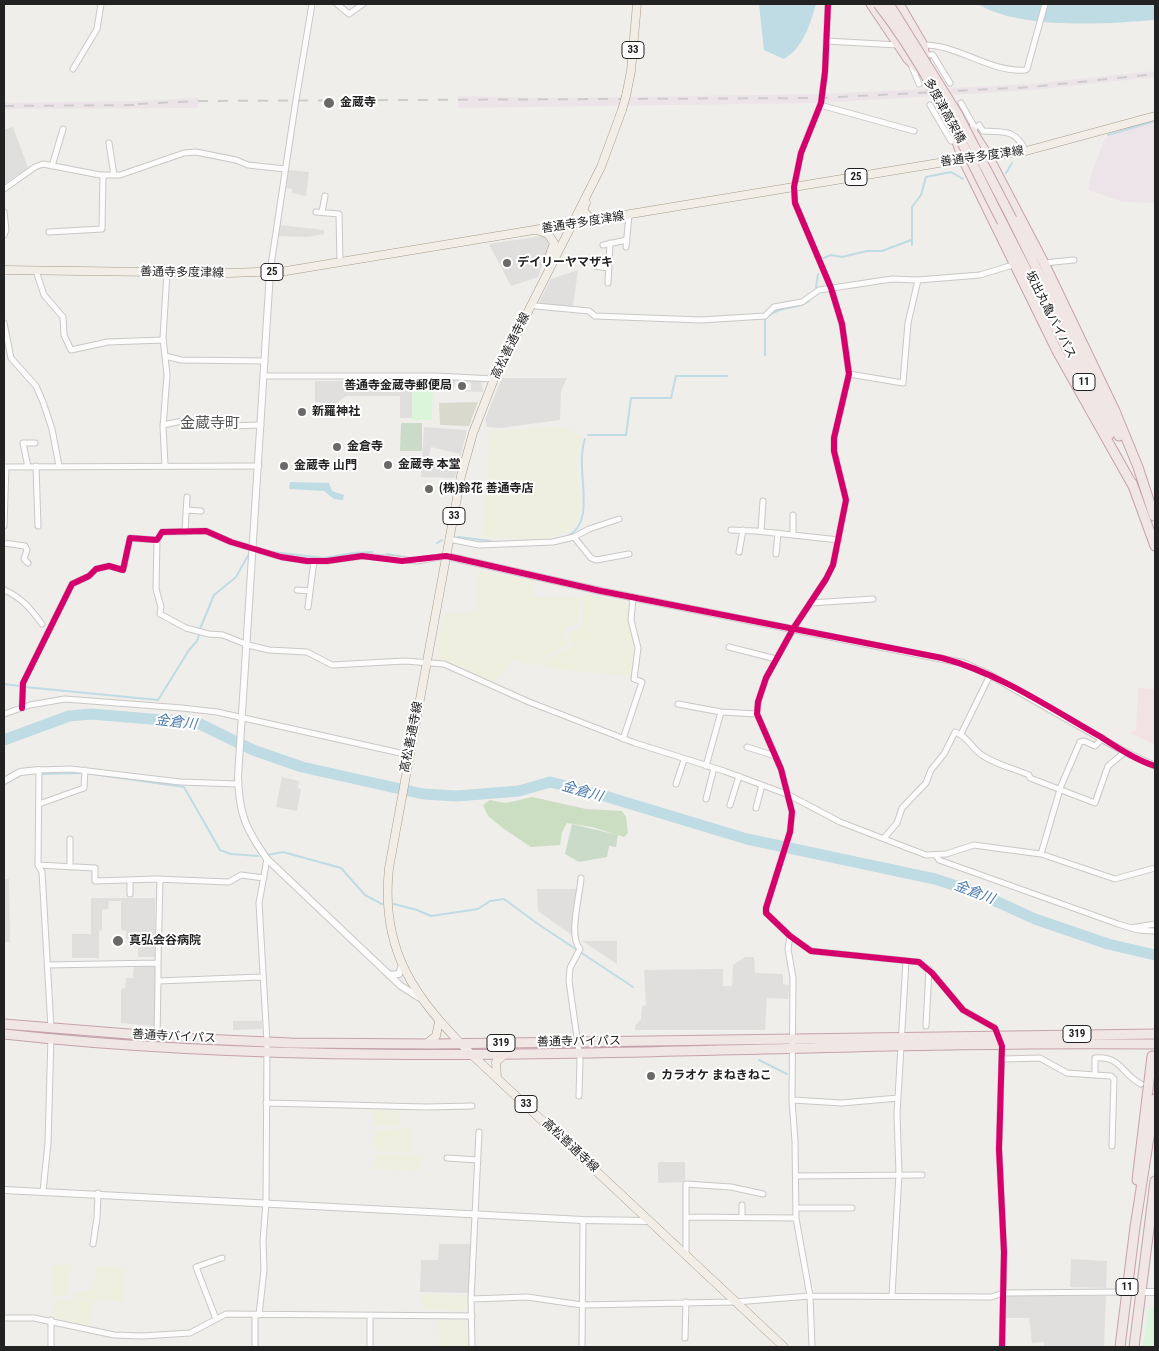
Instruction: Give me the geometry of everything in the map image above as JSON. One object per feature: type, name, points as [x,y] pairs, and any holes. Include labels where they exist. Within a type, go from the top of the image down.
[{"type":"highway","points":[[871,4],[910,60],[927,73],[924,49],[899,4]]},
{"type":"highway","name":"多度津高架橋","points":[[878,4],[906,42],[1002,222]]},
{"type":"highway","name":"多度津高架橋","points":[[889,4],[958,115],[1012,219]]},
{"type":"highway","points":[[1133,486],[1057,351],[1017,264],[963,159],[957,142],[959,126],[976,129],[1043,263],[1115,411],[1144,484],[1154,519]]},
{"type":"highway","name":"坂出丸亀バイパス","points":[[1012,219],[1114,425],[1154,519]]},
{"type":"highway","name":"坂出丸亀バイパス","points":[[1002,222],[1107,428],[1133,486],[1155,546]]},
{"type":"highway","name":"善通寺バイパス","points":[[4,1024],[51,1034],[266,1052],[470,1053],[1155,1044]]},
{"type":"highway","points":[[1132,1033],[1155,1027]]},
{"type":"highway","name":"善通寺バイパス","points":[[4,1034],[157,1037],[267,1042],[426,1044],[1155,1034]]},
{"type":"highway","points":[[1128,1044],[1153,1060],[1137,1176],[1135,1227]]},
{"type":"highway","name":"11","points":[[1120,1347],[1135,1227],[1155,1099]]},
{"type":"highway","name":"11","points":[[1134,1347],[1155,1181]]},
{"type":"main road","name":"高松善通寺線","points":[[637,4],[632,63],[626,96],[601,167],[494,379],[467,451],[400,802],[387,884],[389,918],[402,965],[420,998],[439,1022],[460,1044],[784,1347]]},
{"type":"main road","name":"善通寺多度津線","points":[[4,270],[270,272],[598,221],[963,159],[1026,152],[1155,116]]},
{"type":"main road","points":[[598,221],[589,217],[583,210],[601,167]]},
{"type":"main road","points":[[555,227],[563,231],[565,238]]},
{"type":"main road","points":[[537,230],[548,234],[554,243],[540,279],[539,289]]},
{"type":"main road","points":[[426,1044],[436,1036],[439,1022]]},
{"type":"main road","points":[[497,1078],[496,1062],[508,1052]]},
{"type":"street","points":[[73,69],[97,29],[102,4]]},
{"type":"street","points":[[312,4],[270,272],[238,784],[239,805],[245,822],[267,859],[388,975],[411,994],[420,998]]},
{"type":"street","points":[[337,4],[349,14],[363,4]]},
{"type":"street","points":[[828,4],[825,72],[820,105],[801,153],[794,187],[795,203],[831,288],[842,324],[849,374],[834,438],[838,469],[846,500],[833,565],[793,628],[761,690],[757,714],[789,795],[792,812],[790,832],[766,913],[804,948],[819,953],[919,962],[929,969],[963,1010],[991,1025],[999,1036],[1003,1059],[999,1149],[1004,1232],[1002,1347]]},
{"type":"street","points":[[826,41],[898,45],[924,49],[942,45],[973,59],[1025,70],[1027,69],[1046,4]]},
{"type":"street","points":[[919,84],[910,66],[910,60],[924,49]]},
{"type":"street","points":[[924,49],[933,55],[950,83]]},
{"type":"street","points":[[961,102],[976,129],[1010,133],[1017,137],[1026,152]]},
{"type":"street","points":[[820,105],[914,131]]},
{"type":"street","points":[[930,105],[951,141],[957,142],[976,129]]},
{"type":"street","points":[[52,166],[63,129]]},
{"type":"street","points":[[109,143],[114,175]]},
{"type":"street","points":[[4,189],[35,167],[43,164],[102,175],[120,175],[184,153],[196,152],[236,160],[248,165],[285,169]]},
{"type":"street","points":[[49,232],[102,230],[102,175]]},
{"type":"street","points":[[325,196],[319,212],[338,214],[341,227],[340,262]]},
{"type":"street","points":[[4,212],[6,230],[4,236]]},
{"type":"street","points":[[626,247],[629,215]]},
{"type":"street","points":[[603,245],[627,240]]},
{"type":"street","points":[[608,283],[610,243]]},
{"type":"street","points":[[1043,263],[1074,260]]},
{"type":"street","points":[[536,306],[589,312],[595,316],[650,319],[701,320],[764,316],[774,307],[802,302],[819,290],[892,278],[918,280],[980,275],[1017,264]]},
{"type":"street","points":[[595,266],[609,268]]},
{"type":"street","points":[[36,271],[44,295],[63,317],[64,335],[71,350],[108,342],[163,340]]},
{"type":"street","points":[[165,465],[163,424],[167,375],[163,340],[167,272]]},
{"type":"street","points":[[849,374],[903,383],[908,323],[918,280]]},
{"type":"street","points":[[4,323],[11,358],[36,386],[52,428],[59,466]]},
{"type":"street","points":[[165,356],[181,360],[265,361]]},
{"type":"street","points":[[264,376],[435,376],[494,379]]},
{"type":"street","points":[[163,424],[182,421],[227,426],[261,425]]},
{"type":"street","points":[[28,467],[23,443],[36,443]]},
{"type":"street","points":[[36,466],[38,526]]},
{"type":"street","points":[[4,526],[5,467],[258,466]]},
{"type":"street","points":[[185,532],[187,497]]},
{"type":"street","points":[[761,531],[763,501]]},
{"type":"street","points":[[186,510],[201,511]]},
{"type":"street","points":[[793,515],[793,535]]},
{"type":"street","points":[[449,539],[478,545],[515,542],[542,544],[574,537],[589,528],[619,520]]},
{"type":"street","points":[[731,530],[761,531],[839,540]]},
{"type":"street","points":[[739,552],[743,530]]},
{"type":"street","points":[[1155,766],[1125,752],[990,675],[963,663],[942,658],[633,598],[446,556],[417,560],[362,556],[314,561],[281,556],[206,531],[162,532],[157,540],[156,589],[161,607],[160,614],[186,628],[209,634],[223,635],[248,645],[268,650],[307,652],[332,665],[426,661],[444,664],[529,702],[623,739],[738,776],[789,795],[840,822],[885,837],[926,854],[936,855],[974,845],[1041,854],[1115,879],[1155,868]]},
{"type":"street","points":[[776,554],[778,533]]},
{"type":"street","points":[[574,537],[586,553],[596,560],[629,554]]},
{"type":"street","points":[[22,708],[23,683],[72,584],[89,576],[96,569],[109,566],[123,570],[130,538],[157,540]]},
{"type":"street","points":[[4,544],[24,546],[27,550],[24,559],[28,563]]},
{"type":"street","points":[[308,607],[314,561]]},
{"type":"street","points":[[4,590],[14,594],[28,605],[42,624]]},
{"type":"street","points":[[297,590],[310,591]]},
{"type":"street","points":[[623,739],[642,682],[634,680],[638,648],[631,620],[633,598]]},
{"type":"street","points":[[810,603],[873,599]]},
{"type":"street","points":[[730,648],[776,659]]},
{"type":"street","points":[[962,734],[990,675]]},
{"type":"street","points":[[4,714],[22,708],[65,699],[182,708],[243,718],[409,756]]},
{"type":"street","points":[[678,704],[721,712],[757,714]]},
{"type":"street","points":[[706,766],[721,712]]},
{"type":"street","points":[[885,837],[897,823],[902,808],[926,783],[931,770],[944,754],[956,732],[962,734],[985,758],[1095,803],[1108,766],[1125,752]]},
{"type":"street","points":[[1041,854],[1060,790],[1080,742],[1084,741],[1095,746],[1102,738]]},
{"type":"street","points":[[747,747],[775,756]]},
{"type":"street","points":[[676,784],[684,760]]},
{"type":"street","points":[[706,799],[714,768]]},
{"type":"street","points":[[4,781],[20,772],[39,770],[85,772],[172,782],[238,784]]},
{"type":"street","points":[[39,770],[38,865],[42,872],[51,1034],[48,1143],[43,1191]]},
{"type":"street","points":[[39,804],[84,788],[85,772]]},
{"type":"street","points":[[730,805],[738,776]]},
{"type":"street","points":[[756,808],[762,785]]},
{"type":"street","points":[[70,839],[70,867]]},
{"type":"street","points":[[936,855],[939,860],[1130,928],[1155,931]]},
{"type":"street","points":[[255,1315],[259,1315],[264,1270],[263,1241],[266,1202],[267,1042],[259,903],[267,859]]},
{"type":"street","points":[[38,865],[95,868],[96,881],[160,879],[229,882],[241,875],[264,878]]},
{"type":"street","points":[[579,1096],[578,1052],[569,981],[570,968],[579,951],[575,942],[575,922],[582,878]]},
{"type":"street","points":[[157,1037],[160,879]]},
{"type":"street","points":[[130,880],[130,894]]},
{"type":"street","points":[[1130,928],[1155,924]]},
{"type":"street","points":[[790,936],[788,949],[793,978],[791,1048],[796,1218],[810,1296],[812,1347]]},
{"type":"street","points":[[892,1295],[898,1174],[898,1098],[906,961]]},
{"type":"street","points":[[47,965],[158,963]]},
{"type":"street","points":[[388,975],[399,974],[402,965]]},
{"type":"street","points":[[926,1026],[929,969]]},
{"type":"street","points":[[158,981],[262,977]]},
{"type":"street","points":[[1095,1075],[1095,1058],[1104,1057],[1119,1064],[1141,1084]]},
{"type":"street","points":[[1003,1059],[1040,1058],[1067,1073],[1111,1076],[1114,1079],[1112,1146]]},
{"type":"street","points":[[792,1100],[842,1103],[898,1098]]},
{"type":"street","points":[[266,1103],[426,1107],[472,1106]]},
{"type":"street","points":[[472,1347],[471,1299],[479,1132]]},
{"type":"street","points":[[447,1158],[478,1160]]},
{"type":"street","points":[[796,1176],[922,1175]]},
{"type":"street","points":[[686,1255],[686,1184],[731,1187],[763,1194]]},
{"type":"street","points":[[4,1190],[98,1193],[583,1220],[649,1221]]},
{"type":"street","points":[[93,1244],[98,1218],[98,1193]]},
{"type":"street","points":[[742,1205],[742,1217]]},
{"type":"street","points":[[796,1208],[852,1208]]},
{"type":"street","points":[[686,1217],[796,1218]]},
{"type":"street","points":[[582,1347],[583,1220]]},
{"type":"street","points":[[216,1319],[196,1266],[222,1258]]},
{"type":"street","points":[[471,1299],[528,1297],[582,1306],[736,1302],[810,1296],[982,1297],[1003,1293],[1155,1292]]},
{"type":"street","points":[[685,1338],[686,1302]]},
{"type":"street","points":[[4,1318],[51,1320],[114,1335],[142,1336],[190,1333],[226,1314],[472,1316]]},
{"type":"street","points":[[255,1315],[255,1347]]},
{"type":"street","points":[[370,1316],[370,1347]]},
{"type":"street","points":[[51,1320],[51,1347]]},
{"type":"shaded area","points":[[1155,71],[1155,77],[1032,90],[821,103],[458,108],[458,96],[557,98],[822,94],[1030,84]]},
{"type":"shaded area","points":[[199,98],[198,108],[4,109],[4,103]]},
{"type":"shaded area","points":[[1155,119],[1155,203],[1123,202],[1088,190],[1091,175],[1104,140],[1108,137],[1106,133]]},
{"type":"shaded area","points":[[13,127],[28,168],[4,184],[4,130]]},
{"type":"shaded area","points":[[288,170],[309,172],[306,196],[292,193],[292,189],[286,188]]},
{"type":"shaded area","points":[[280,225],[324,230],[324,234],[308,237],[278,236]]},
{"type":"shaded area","points":[[542,236],[548,240],[549,247],[538,277],[511,286],[489,244]]},
{"type":"shaded area","points":[[578,270],[573,306],[542,305],[539,302],[551,279]]},
{"type":"shaded area","points":[[502,378],[567,378],[561,391],[560,420],[500,428],[487,427],[485,419]]},
{"type":"shaded area","points":[[451,379],[481,380],[483,390],[482,392],[450,391]],"holes":[[[456,380],[471,383],[471,390],[453,391]]]},
{"type":"shaded area","points":[[315,381],[412,381],[412,418],[400,418],[400,396],[346,396],[327,410],[321,409],[321,402],[315,402]]},
{"type":"shaded area","points":[[478,402],[469,426],[440,425],[439,403]]},
{"type":"shaded area","points":[[424,427],[467,430],[455,478],[421,477]],"holes":[[[431,447],[460,454],[456,468],[428,461]]]},
{"type":"shaded area","points":[[1138,688],[1155,689],[1155,745],[1129,732],[1136,730]]},
{"type":"shaded area","points":[[282,777],[299,781],[298,788],[301,789],[297,811],[276,807]]},
{"type":"shaded area","points":[[4,879],[9,879],[10,942],[4,942]]},
{"type":"shaded area","points":[[537,889],[578,889],[573,936],[538,911]]},
{"type":"shaded area","points":[[91,898],[155,898],[155,957],[138,957],[138,947],[131,947],[130,939],[126,939],[126,931],[121,930],[121,901],[109,901],[108,909],[102,910],[102,930],[99,931],[99,958],[72,958],[72,934],[91,934]]},
{"type":"shaded area","points":[[582,941],[617,941],[617,964]]},
{"type":"shaded area","points":[[745,957],[754,957],[755,973],[783,974],[783,984],[789,985],[788,999],[767,998],[765,1030],[635,1030],[635,1026],[641,1019],[642,1006],[646,1005],[644,970],[723,969],[723,986],[732,986],[733,965]]},
{"type":"shaded area","points":[[156,964],[154,1026],[121,1023],[121,989],[125,988],[126,978],[133,978],[134,966]]},
{"type":"shaded area","points":[[233,1021],[262,1021],[262,1029],[233,1030]]},
{"type":"shaded area","points":[[658,1162],[685,1162],[685,1182],[658,1183]]},
{"type":"shaded area","points":[[439,1244],[471,1244],[470,1293],[420,1292],[421,1260],[438,1260]]},
{"type":"shaded area","points":[[1071,1259],[1107,1261],[1106,1288],[1070,1287]]},
{"type":"shaded area","points":[[1037,1292],[1070,1296],[1106,1296],[1104,1347],[1044,1347],[1044,1342],[1032,1343],[1029,1318],[1004,1318],[1003,1297]]},
{"type":"green space","points":[[412,381],[433,381],[432,420],[412,420]]},
{"type":"green space","points":[[401,423],[422,423],[422,451],[400,451]]},
{"type":"green space","points":[[550,427],[567,428],[582,436],[576,463],[581,506],[578,521],[569,531],[548,538],[530,540],[482,537],[489,445],[488,432]]},
{"type":"green space","points":[[478,571],[535,581],[533,597],[581,598],[578,623],[563,629],[563,637],[569,643],[544,658],[543,665],[527,664],[514,659],[492,683],[437,659],[443,615],[477,611]]},
{"type":"green space","points":[[584,593],[630,603],[628,618],[632,635],[633,653],[630,676],[546,668],[546,660],[574,645],[567,635],[582,625]]},
{"type":"green space","points":[[532,797],[586,809],[622,811],[626,817],[628,833],[624,837],[592,827],[567,823],[562,832],[560,845],[531,847],[488,816],[483,805],[490,800],[506,803]]},
{"type":"green space","points":[[572,824],[618,835],[616,847],[609,846],[607,857],[579,862],[565,854]]},
{"type":"green space","points":[[399,1110],[399,1125],[374,1126],[374,1111]]},
{"type":"green space","points":[[413,1128],[414,1153],[375,1151],[373,1131]]},
{"type":"green space","points":[[375,1154],[421,1156],[420,1170],[374,1169]]},
{"type":"green space","points":[[52,1265],[71,1265],[67,1296],[53,1296]]},
{"type":"green space","points":[[95,1266],[125,1268],[124,1302],[73,1298],[73,1292],[94,1290]]},
{"type":"green space","points":[[421,1294],[468,1296],[469,1304],[465,1311],[422,1309]]},
{"type":"green space","points":[[55,1300],[93,1300],[91,1327],[53,1318]]},
{"type":"green space","points":[[1155,1304],[1155,1347],[1143,1347],[1148,1311]]},
{"type":"green space","points":[[466,1320],[467,1347],[439,1347],[438,1321]]},
{"type":"water","points":[[759,4],[816,4],[801,42],[784,59],[764,50]]},
{"type":"water","points":[[978,4],[1155,4],[1155,20],[1089,24],[1040,22],[1016,18]]},
{"type":"water","points":[[290,482],[329,483],[332,491],[344,495],[343,500],[334,499],[324,491],[289,489]]},
{"type":"waterway","points":[[1108,135],[1155,121]]},
{"type":"waterway","points":[[1006,173],[1012,163]]},
{"type":"waterway","points":[[912,245],[912,207],[921,195],[926,177],[951,172],[963,179]]},
{"type":"waterway","points":[[821,259],[831,255],[842,257],[867,251],[882,251],[911,240]]},
{"type":"waterway","points":[[816,287],[818,274]]},
{"type":"waterway","points":[[770,315],[780,310],[800,306],[809,301]]},
{"type":"waterway","points":[[765,319],[765,355]]},
{"type":"waterway","points":[[588,435],[626,435],[631,398],[671,398],[676,376],[727,376]]},
{"type":"waterway","points":[[568,536],[577,529],[582,518],[584,506],[582,451],[585,439]]},
{"type":"waterway","points":[[458,537],[491,541]]},
{"type":"waterway","points":[[437,543],[442,540]]},
{"type":"waterway","points":[[200,629],[214,595],[236,577],[250,552]]},
{"type":"waterway","points":[[273,552],[324,558],[372,552]]},
{"type":"waterway","points":[[387,554],[404,557]]},
{"type":"waterway","points":[[25,687],[158,700],[189,650],[197,641],[199,635]]},
{"type":"waterway","points":[[4,684],[19,686]]},
{"type":"waterway","name":"金倉川","points":[[4,740],[69,716],[91,714],[198,723],[253,750],[302,767],[423,794],[457,796],[519,791],[550,782],[598,794],[747,839],[935,879],[978,893],[1035,919],[1108,944],[1155,955]]},
{"type":"waterway","points":[[42,774],[85,773]]},
{"type":"waterway","points":[[92,774],[184,787],[220,850],[231,854],[258,856]]},
{"type":"waterway","points":[[267,855],[283,852],[341,868],[365,895],[382,904]]},
{"type":"waterway","points":[[394,904],[431,916],[478,909],[490,901],[504,899],[633,987]]},
{"type":"waterway","points":[[759,1060],[787,1074]]},
{"type":"railway","points":[[138,104],[198,101],[821,98],[1032,87],[1155,74]]},
{"type":"railway","points":[[4,106],[143,105]]},
{"type":"cycle path","points":[[828,4],[825,72],[821,103],[801,153],[794,187],[795,203],[831,288],[842,324],[849,374],[834,438],[834,451],[846,500],[833,565],[793,629],[766,678],[758,702],[757,714],[781,769],[792,812],[790,832],[766,913],[790,936],[811,951],[919,962],[932,973],[963,1010],[995,1028],[1002,1046],[999,1149],[1004,1252],[1002,1347]]},
{"type":"cycle path","points":[[22,708],[23,683],[72,584],[89,576],[96,569],[109,566],[123,570],[130,538],[157,540],[162,532],[206,531],[231,542],[281,557],[307,561],[327,561],[362,556],[402,561],[446,556],[601,591],[942,658],[1004,682],[1127,753],[1155,766]]},
{"type":"place","name":"金蔵寺","points":[[329,103]]},
{"type":"place","name":"デイリーヤマザキ","points":[[507,263]]},
{"type":"place","name":"善通寺金蔵寺郵便局","points":[[462,386]]},
{"type":"place","name":"新羅神社","points":[[302,412]]},
{"type":"place","name":"金倉寺","points":[[337,447]]},
{"type":"place","name":"金蔵寺 本堂","points":[[388,465]]},
{"type":"place","name":"金蔵寺 山門","points":[[284,466]]},
{"type":"place","name":"(株)鈴花 善通寺店","points":[[429,489]]},
{"type":"place","name":"真弘会谷病院","points":[[118,941]]},
{"type":"place","name":"カラオケ まねきねこ","points":[[651,1076]]},
{"type":"district","name":"金蔵寺町","points":[[210,424]]}]
